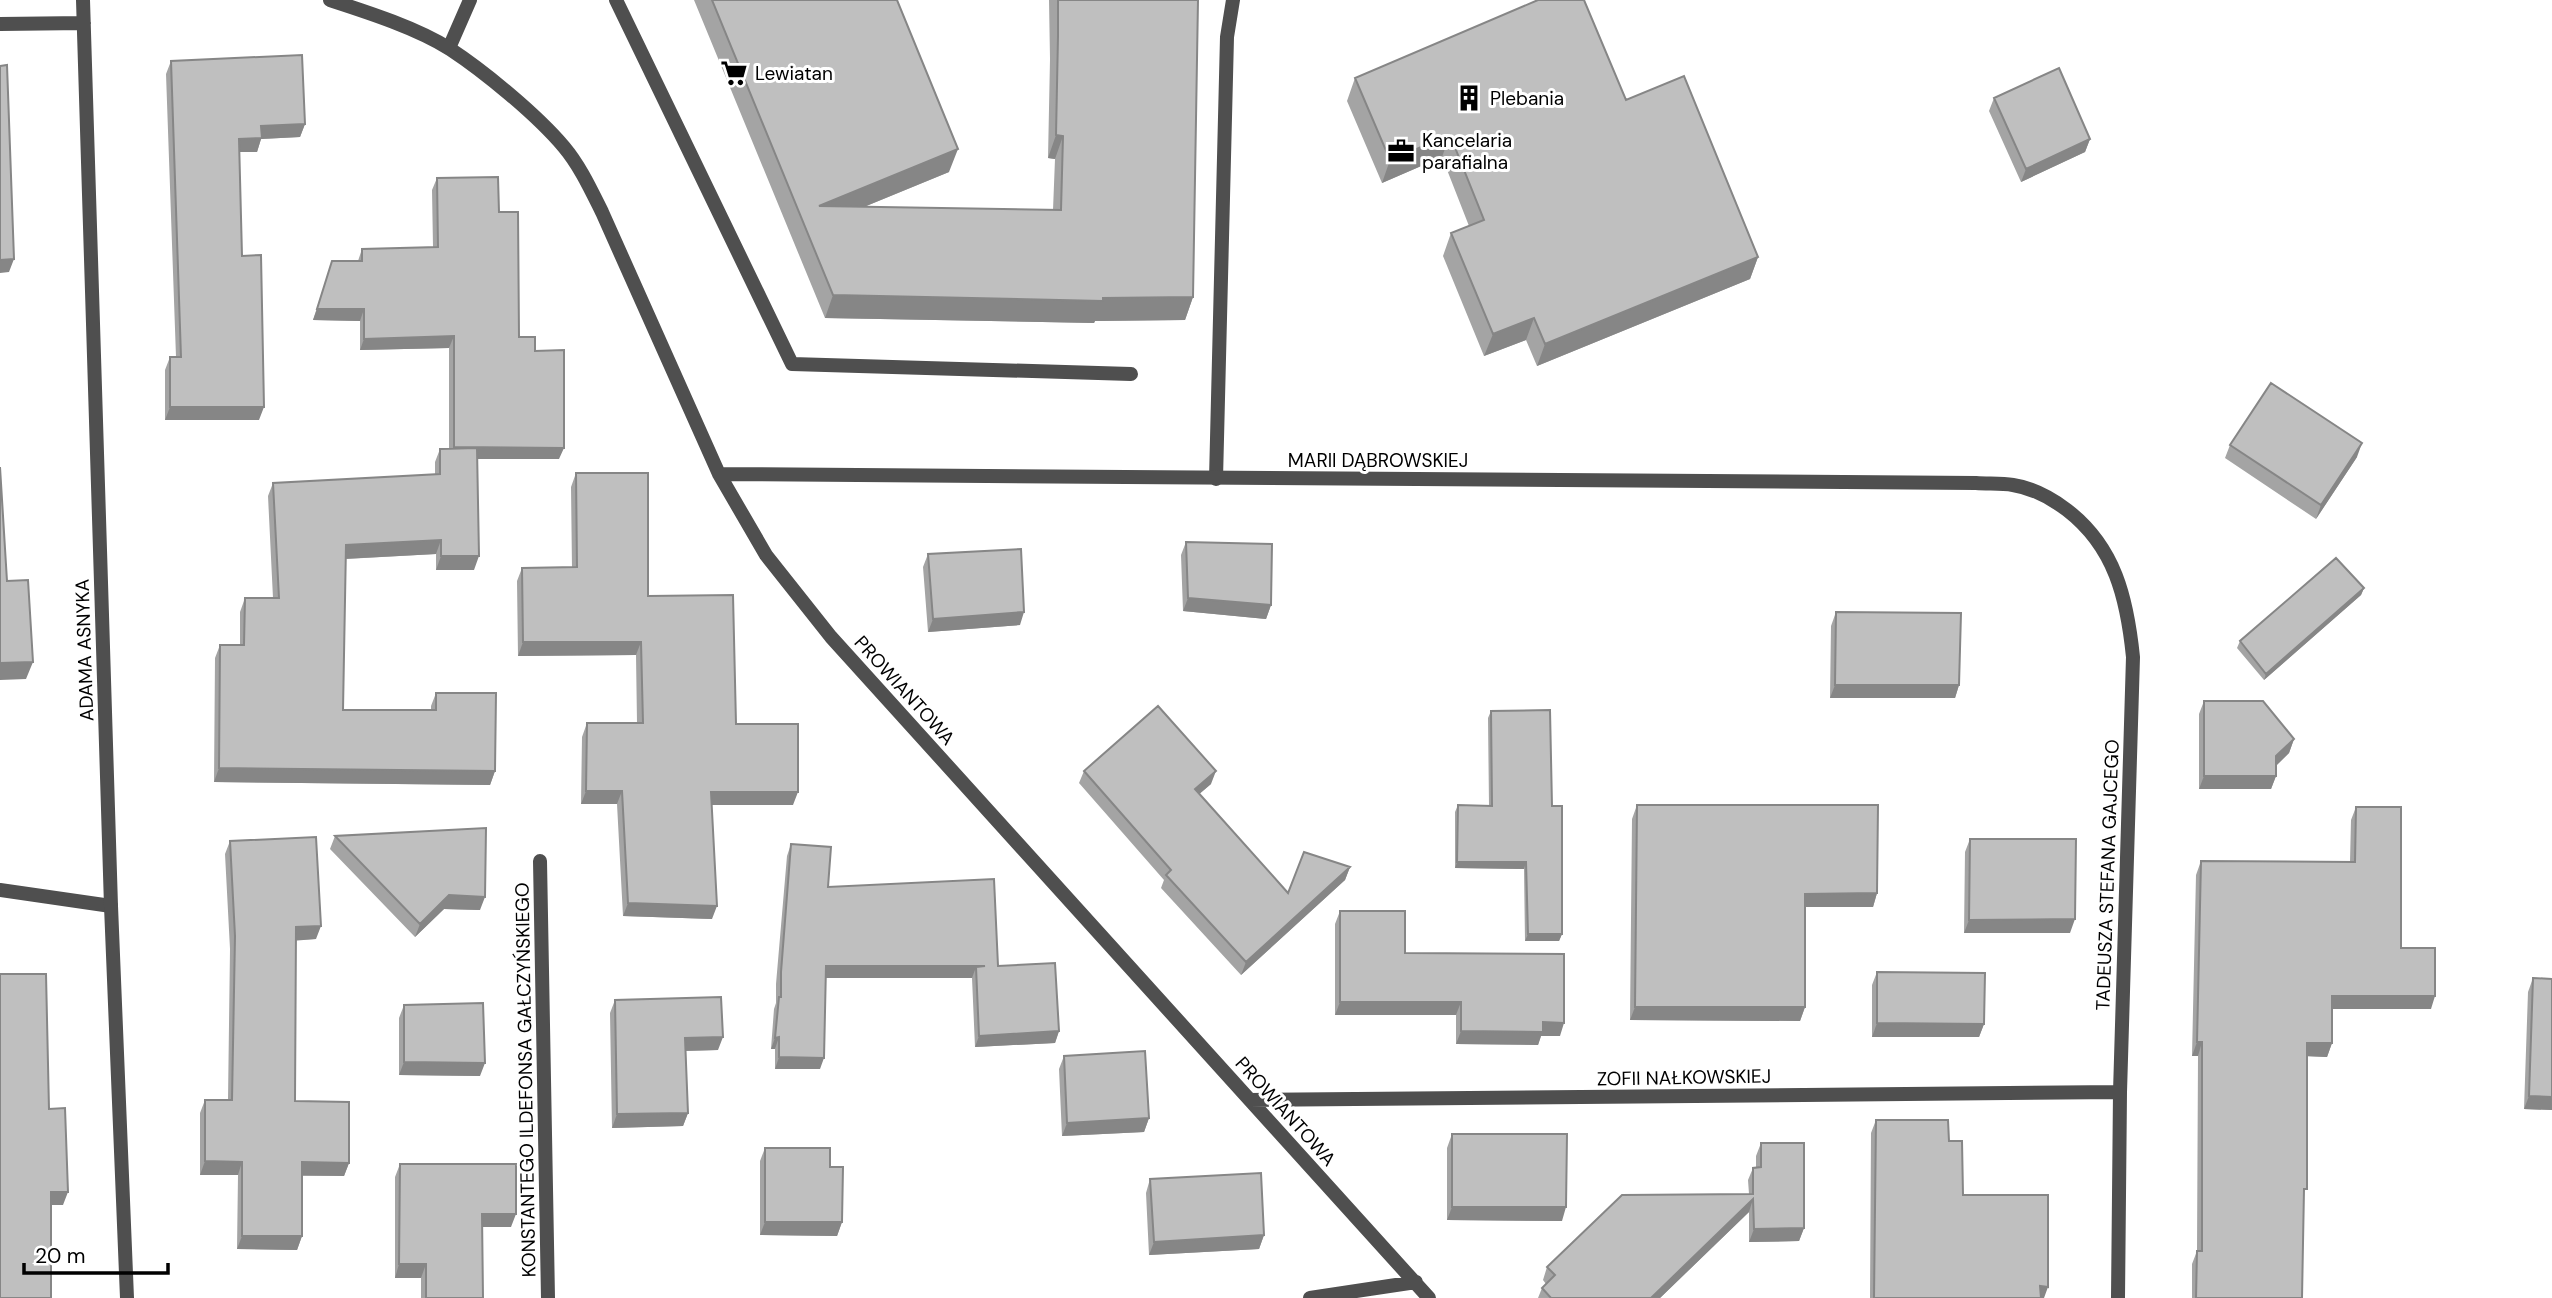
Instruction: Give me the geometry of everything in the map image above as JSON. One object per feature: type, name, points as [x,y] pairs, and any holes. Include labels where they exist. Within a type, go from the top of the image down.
[{"type":"street","name":"ADAMA ASNYKA","points":[[83,0],[111,906],[127,1298]]},
{"type":"street","name":"PROWIANTOWA","points":[[330,0],[383,18],[449,48],[533,116],[565,148],[583,175],[719,474],[766,555],[831,637],[1429,1298]]},
{"type":"street","points":[[449,48],[470,0]]},
{"type":"street","points":[[616,0],[792,364],[1131,373]]},
{"type":"street","points":[[1216,479],[1215,434],[1227,51],[1233,0]]},
{"type":"street","points":[[0,24],[84,23]]},
{"type":"street","name":"MARII DĄBROWSKIEJ","points":[[719,474],[1976,483],[2014,485],[2035,492]]},
{"type":"street","name":"TADEUSZA STEFANA GAJCEGO","points":[[2035,492],[2050,496],[2084,523],[2105,551],[2118,578],[2129,618],[2133,657],[2120,1093],[2118,1298]]},
{"type":"street","name":"KONSTANTEGO ILDEFONSA GAŁCZYŃSKIEGO","points":[[540,861],[548,1298]]},
{"type":"street","points":[[0,890],[111,906]]},
{"type":"street","name":"ZOFII NAŁKOWSKIEJ","points":[[1250,1100],[2120,1093]]},
{"type":"street","points":[[1310,1298],[1416,1282]]},
{"type":"building","points":[[712,0],[897,0],[958,149],[819,206],[1061,210],[1063,136],[1056,135],[1058,0],[1198,0],[1193,297],[1103,298],[1103,301],[833,295]]},
{"type":"building","points":[[1538,0],[1584,0],[1626,100],[1684,76],[1758,257],[1545,344],[1534,318],[1493,334],[1451,233],[1484,220],[1450,135],[1390,160],[1355,78]]},
{"type":"building","points":[[302,55],[305,124],[261,126],[262,138],[239,139],[242,256],[261,255],[264,407],[170,407],[170,357],[181,357],[171,61]]},
{"type":"building","points":[[7,65],[14,259],[0,260],[0,66]]},
{"type":"building","points":[[2059,68],[2090,139],[2026,169],[1994,98]]},
{"type":"building","points":[[498,177],[499,212],[518,212],[519,337],[535,337],[535,351],[564,350],[564,448],[454,447],[454,336],[364,339],[364,309],[317,309],[332,261],[362,261],[362,249],[438,247],[437,178]]},
{"type":"building","points":[[2271,383],[2362,443],[2321,505],[2230,445]]},
{"type":"building","points":[[477,448],[479,556],[441,556],[441,540],[346,545],[343,710],[436,710],[436,693],[496,693],[495,771],[219,768],[220,645],[244,645],[245,598],[279,598],[273,483],[440,474],[440,449]]},
{"type":"building","points":[[0,467],[7,581],[28,580],[33,662],[0,663]]},
{"type":"building","points":[[576,473],[648,473],[648,596],[733,595],[736,724],[798,724],[798,792],[711,792],[717,906],[628,903],[622,791],[586,791],[587,723],[643,723],[641,642],[523,642],[522,568],[577,567]]},
{"type":"building","points":[[1186,542],[1272,544],[1271,605],[1188,598]]},
{"type":"building","points":[[1021,549],[1024,612],[933,619],[928,554]]},
{"type":"building","points":[[2336,558],[2364,588],[2266,674],[2240,641]]},
{"type":"building","points":[[1836,612],[1961,613],[1959,685],[1835,685]]},
{"type":"building","points":[[2204,701],[2263,701],[2294,739],[2276,756],[2276,776],[2204,776]]},
{"type":"building","points":[[1158,706],[1216,771],[1195,789],[1288,893],[1304,852],[1350,867],[1246,962],[1166,875],[1171,870],[1084,771]]},
{"type":"building","points":[[1550,710],[1552,806],[1562,806],[1562,934],[1528,934],[1526,862],[1457,862],[1458,805],[1492,806],[1491,711]]},
{"type":"building","points":[[1637,805],[1878,805],[1877,893],[1805,894],[1805,1007],[1635,1007]]},
{"type":"building","points":[[2356,807],[2401,807],[2401,948],[2435,948],[2435,996],[2332,996],[2332,1043],[2307,1043],[2307,1189],[2304,1189],[2302,1298],[2196,1298],[2197,1251],[2202,1251],[2202,1042],[2197,1042],[2201,861],[2355,862]]},
{"type":"building","points":[[486,828],[485,897],[449,895],[420,924],[335,836]]},
{"type":"building","points":[[316,837],[321,926],[296,927],[295,1101],[349,1102],[349,1163],[302,1162],[302,1236],[242,1236],[242,1162],[205,1161],[205,1100],[232,1100],[235,936],[230,841]]},
{"type":"building","points":[[1970,839],[2076,839],[2075,919],[1969,920]]},
{"type":"building","points":[[791,844],[831,847],[828,887],[994,879],[998,966],[1055,963],[1059,1031],[979,1036],[976,967],[985,966],[826,966],[824,1058],[779,1057],[779,1037],[775,1038],[781,997]]},
{"type":"building","points":[[1340,911],[1405,911],[1405,953],[1564,954],[1564,1023],[1543,1022],[1543,1032],[1461,1031],[1461,1002],[1340,1002]]},
{"type":"building","points":[[1877,972],[1985,973],[1984,1024],[1877,1023]]},
{"type":"building","points":[[0,974],[46,974],[49,1109],[65,1108],[68,1192],[51,1192],[51,1298],[0,1298]]},
{"type":"building","points":[[2533,978],[2552,979],[2552,1097],[2529,1096]]},
{"type":"building","points":[[721,997],[723,1037],[685,1038],[688,1113],[617,1114],[615,1000]]},
{"type":"building","points":[[483,1003],[485,1063],[404,1062],[404,1005]]},
{"type":"building","points":[[1145,1051],[1149,1118],[1067,1123],[1064,1056]]},
{"type":"building","points":[[1876,1120],[1948,1120],[1949,1141],[1962,1141],[1963,1195],[2048,1195],[2048,1287],[2040,1286],[2041,1298],[1874,1298]]},
{"type":"building","points":[[1452,1134],[1567,1134],[1566,1207],[1452,1207]]},
{"type":"building","points":[[1761,1143],[1804,1143],[1804,1228],[1754,1229],[1753,1199],[1651,1298],[1551,1298],[1542,1288],[1555,1275],[1547,1267],[1622,1195],[1753,1194],[1753,1168],[1761,1167]]},
{"type":"building","points":[[765,1148],[830,1148],[830,1167],[843,1167],[842,1222],[765,1222]]},
{"type":"building","points":[[400,1164],[516,1164],[516,1214],[482,1214],[483,1298],[426,1298],[426,1264],[399,1264]]},
{"type":"building","points":[[1261,1173],[1264,1235],[1154,1242],[1150,1179]]},
{"type":"place","name":"Lewiatan","points":[[734,73]]},
{"type":"place","name":"Plebania","points":[[1469,98]]},
{"type":"place","name":"Kancelaria parafialna","points":[[1401,151]]}]
